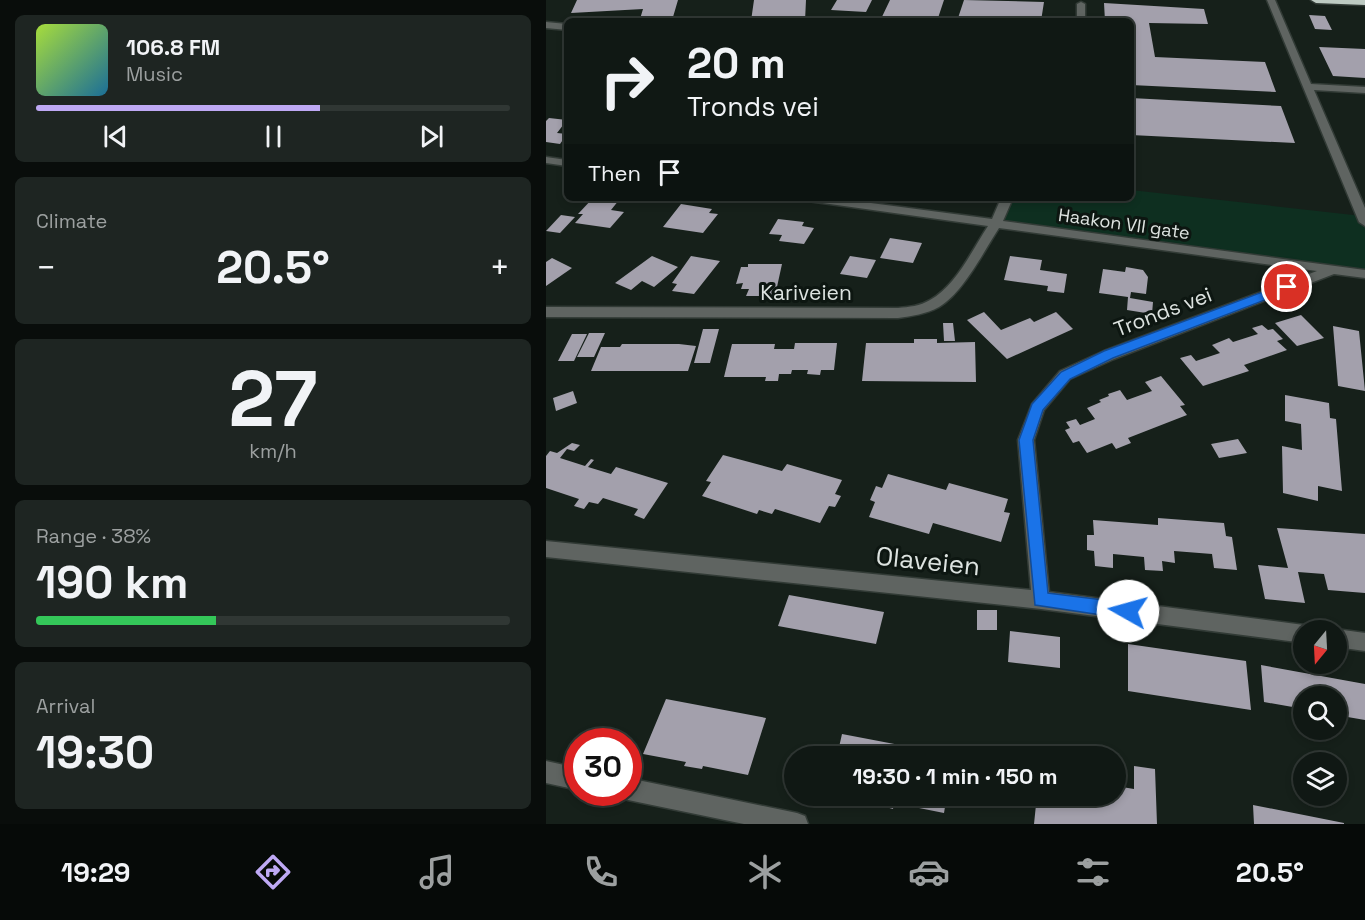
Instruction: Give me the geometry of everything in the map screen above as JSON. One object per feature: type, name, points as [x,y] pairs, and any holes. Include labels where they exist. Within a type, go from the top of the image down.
[{"type":"highway","points":[[1316,0],[1365,2]]},
{"type":"street","points":[[1271,0],[1365,222]]},
{"type":"street","points":[[1081,4],[1081,18]]},
{"type":"street","points":[[546,25],[564,27]]},
{"type":"street","points":[[1307,87],[1365,90]]},
{"type":"street","points":[[546,160],[564,163]]},
{"type":"street","name":"Haakon VII gate","points":[[829,201],[1365,274]]},
{"type":"street","name":"Kariveien","points":[[546,312],[898,313],[919,310],[936,303],[953,288],[995,225],[1006,201]]},
{"type":"street","name":"Tronds vei","points":[[1041,600],[1026,440],[1037,408],[1065,375],[1109,355],[1331,270]]},
{"type":"street","name":"Olaveien","points":[[546,549],[1041,600],[1293,633]]},
{"type":"street","points":[[1347,640],[1365,642]]},
{"type":"street","points":[[546,772],[564,776]]},
{"type":"street","points":[[642,792],[797,824]]},
{"type":"green space","points":[[1134,190],[1362,216],[1365,222],[1365,274],[995,225],[1006,201],[1134,201]]},
{"type":"building","points":[[577,0],[678,0],[673,17],[640,18],[643,9],[571,13]]},
{"type":"building","points":[[754,0],[806,0],[805,18],[751,18]]},
{"type":"building","points":[[837,0],[872,0],[866,12],[831,10]]},
{"type":"building","points":[[890,0],[944,0],[938,18],[881,18]]},
{"type":"building","points":[[964,0],[1044,2],[1041,18],[958,18]]},
{"type":"building","points":[[1104,3],[1204,9],[1208,24],[1149,23],[1155,57],[1265,62],[1276,92],[1134,85],[1134,18],[1105,18]]},
{"type":"building","points":[[1309,15],[1325,16],[1332,30],[1315,29]]},
{"type":"building","points":[[1319,47],[1365,49],[1365,78],[1333,76]]},
{"type":"building","points":[[1134,98],[1281,106],[1295,143],[1134,135]]},
{"type":"building","points":[[549,118],[564,120],[564,124],[557,133],[564,134],[560,144],[546,142],[546,121]]},
{"type":"building","points":[[590,201],[618,201],[611,210],[624,212],[610,228],[575,223],[583,214],[578,214]]},
{"type":"building","points":[[681,204],[712,209],[709,213],[718,214],[703,233],[663,227]]},
{"type":"building","points":[[561,215],[575,217],[560,233],[546,231]]},
{"type":"building","points":[[778,219],[804,222],[802,226],[814,228],[804,244],[779,241],[782,235],[769,234]]},
{"type":"building","points":[[890,238],[922,243],[913,263],[880,258]]},
{"type":"building","points":[[652,256],[678,267],[654,287],[642,281],[631,290],[615,283]]},
{"type":"building","points":[[691,256],[720,261],[694,294],[672,291],[677,284],[672,283]]},
{"type":"building","points":[[850,256],[876,260],[867,278],[840,274]]},
{"type":"building","points":[[1010,256],[1042,260],[1040,270],[1067,274],[1064,293],[1047,291],[1048,286],[1004,280]]},
{"type":"building","points":[[552,258],[572,268],[546,286],[546,262]]},
{"type":"building","points":[[748,264],[782,264],[775,296],[746,296],[749,289],[741,289],[743,283],[736,284],[741,267],[748,267]]},
{"type":"building","points":[[1126,267],[1143,270],[1148,277],[1146,294],[1131,292],[1130,298],[1153,302],[1152,314],[1127,310],[1128,297],[1099,293],[1103,269],[1125,272]]},
{"type":"building","points":[[984,312],[1001,330],[1030,318],[1034,322],[1056,312],[1073,329],[1007,359],[967,320]]},
{"type":"building","points":[[1301,315],[1324,338],[1297,346],[1275,323]]},
{"type":"building","points":[[943,323],[953,323],[955,341],[944,341]]},
{"type":"building","points":[[1262,325],[1268,330],[1273,329],[1283,339],[1277,341],[1287,350],[1244,365],[1249,371],[1203,386],[1180,358],[1191,355],[1196,361],[1220,353],[1212,345],[1229,338],[1233,342],[1258,334],[1252,328]]},
{"type":"building","points":[[1333,326],[1359,331],[1365,391],[1338,386]]},
{"type":"building","points":[[703,329],[719,329],[710,363],[694,363]]},
{"type":"building","points":[[589,333],[605,333],[594,357],[577,357]]},
{"type":"building","points":[[572,334],[587,334],[574,361],[558,361]]},
{"type":"building","points":[[914,339],[937,339],[937,343],[975,342],[976,382],[862,381],[866,343],[914,343]]},
{"type":"building","points":[[795,343],[837,343],[834,370],[821,370],[820,375],[807,374],[808,370],[792,370],[791,374],[779,374],[778,381],[765,381],[766,377],[724,377],[732,344],[775,344],[774,349],[794,349]]},
{"type":"building","points":[[622,344],[696,346],[688,371],[591,371],[601,347],[620,347]]},
{"type":"building","points":[[1161,376],[1185,405],[1180,406],[1187,415],[1128,438],[1131,443],[1116,449],[1112,443],[1087,453],[1079,441],[1073,443],[1065,430],[1070,428],[1066,422],[1076,419],[1080,425],[1095,419],[1087,408],[1101,402],[1099,400],[1109,396],[1108,394],[1120,390],[1127,400],[1152,391],[1145,382]]},
{"type":"building","points":[[573,391],[577,403],[556,411],[553,398]]},
{"type":"building","points":[[1285,395],[1329,403],[1330,418],[1336,419],[1342,491],[1318,486],[1318,501],[1283,493],[1282,446],[1302,450],[1301,424],[1285,421]]},
{"type":"building","points":[[1238,439],[1247,453],[1219,458],[1211,444]]},
{"type":"building","points":[[572,443],[580,445],[574,451],[567,449],[560,458],[585,466],[591,459],[594,460],[588,467],[611,474],[616,467],[668,483],[644,519],[634,515],[638,509],[603,498],[598,504],[589,502],[584,509],[574,506],[579,499],[546,488],[546,456],[550,451],[557,453]]},
{"type":"building","points":[[723,455],[782,471],[787,464],[842,480],[835,494],[841,496],[835,507],[829,506],[820,523],[775,509],[772,514],[759,510],[757,514],[702,496],[711,482],[706,481]]},
{"type":"building","points":[[888,474],[946,490],[949,483],[1008,499],[1004,512],[1010,513],[1001,542],[933,523],[929,534],[869,517],[875,502],[870,500],[876,486],[882,488]]},
{"type":"building","points":[[1158,518],[1224,523],[1226,536],[1232,537],[1237,570],[1214,568],[1212,554],[1174,551],[1175,563],[1162,561],[1163,571],[1145,570],[1144,557],[1113,554],[1113,568],[1095,566],[1094,551],[1087,550],[1087,535],[1094,535],[1093,520],[1158,525]]},
{"type":"building","points":[[1277,528],[1365,534],[1365,593],[1328,590],[1324,574],[1298,572],[1305,603],[1265,599],[1258,565],[1288,568]]},
{"type":"building","points":[[789,595],[884,612],[876,644],[778,626]]},
{"type":"building","points":[[977,610],[997,610],[997,630],[977,630]]},
{"type":"building","points":[[1010,631],[1060,637],[1060,668],[1008,662]]},
{"type":"building","points":[[1128,644],[1246,661],[1251,710],[1128,691]]},
{"type":"building","points":[[1261,665],[1293,671],[1293,674],[1310,674],[1365,684],[1365,720],[1347,717],[1347,686],[1293,686],[1293,707],[1264,702]]},
{"type":"building","points":[[666,699],[766,718],[748,775],[703,766],[702,769],[684,766],[686,762],[643,754]]},
{"type":"building","points":[[842,734],[905,746],[839,746]]},
{"type":"building","points":[[1134,766],[1155,769],[1157,824],[1034,824],[1036,806],[1126,806],[1126,788],[1134,789]]},
{"type":"building","points":[[1253,805],[1344,823],[1344,824],[1254,824]]},
{"type":"building","points":[[909,806],[945,806],[944,813]]},
{"type":"route","points":[[1128,611],[1041,600],[1026,440],[1037,408],[1065,375],[1109,355],[1287,287]]}]
